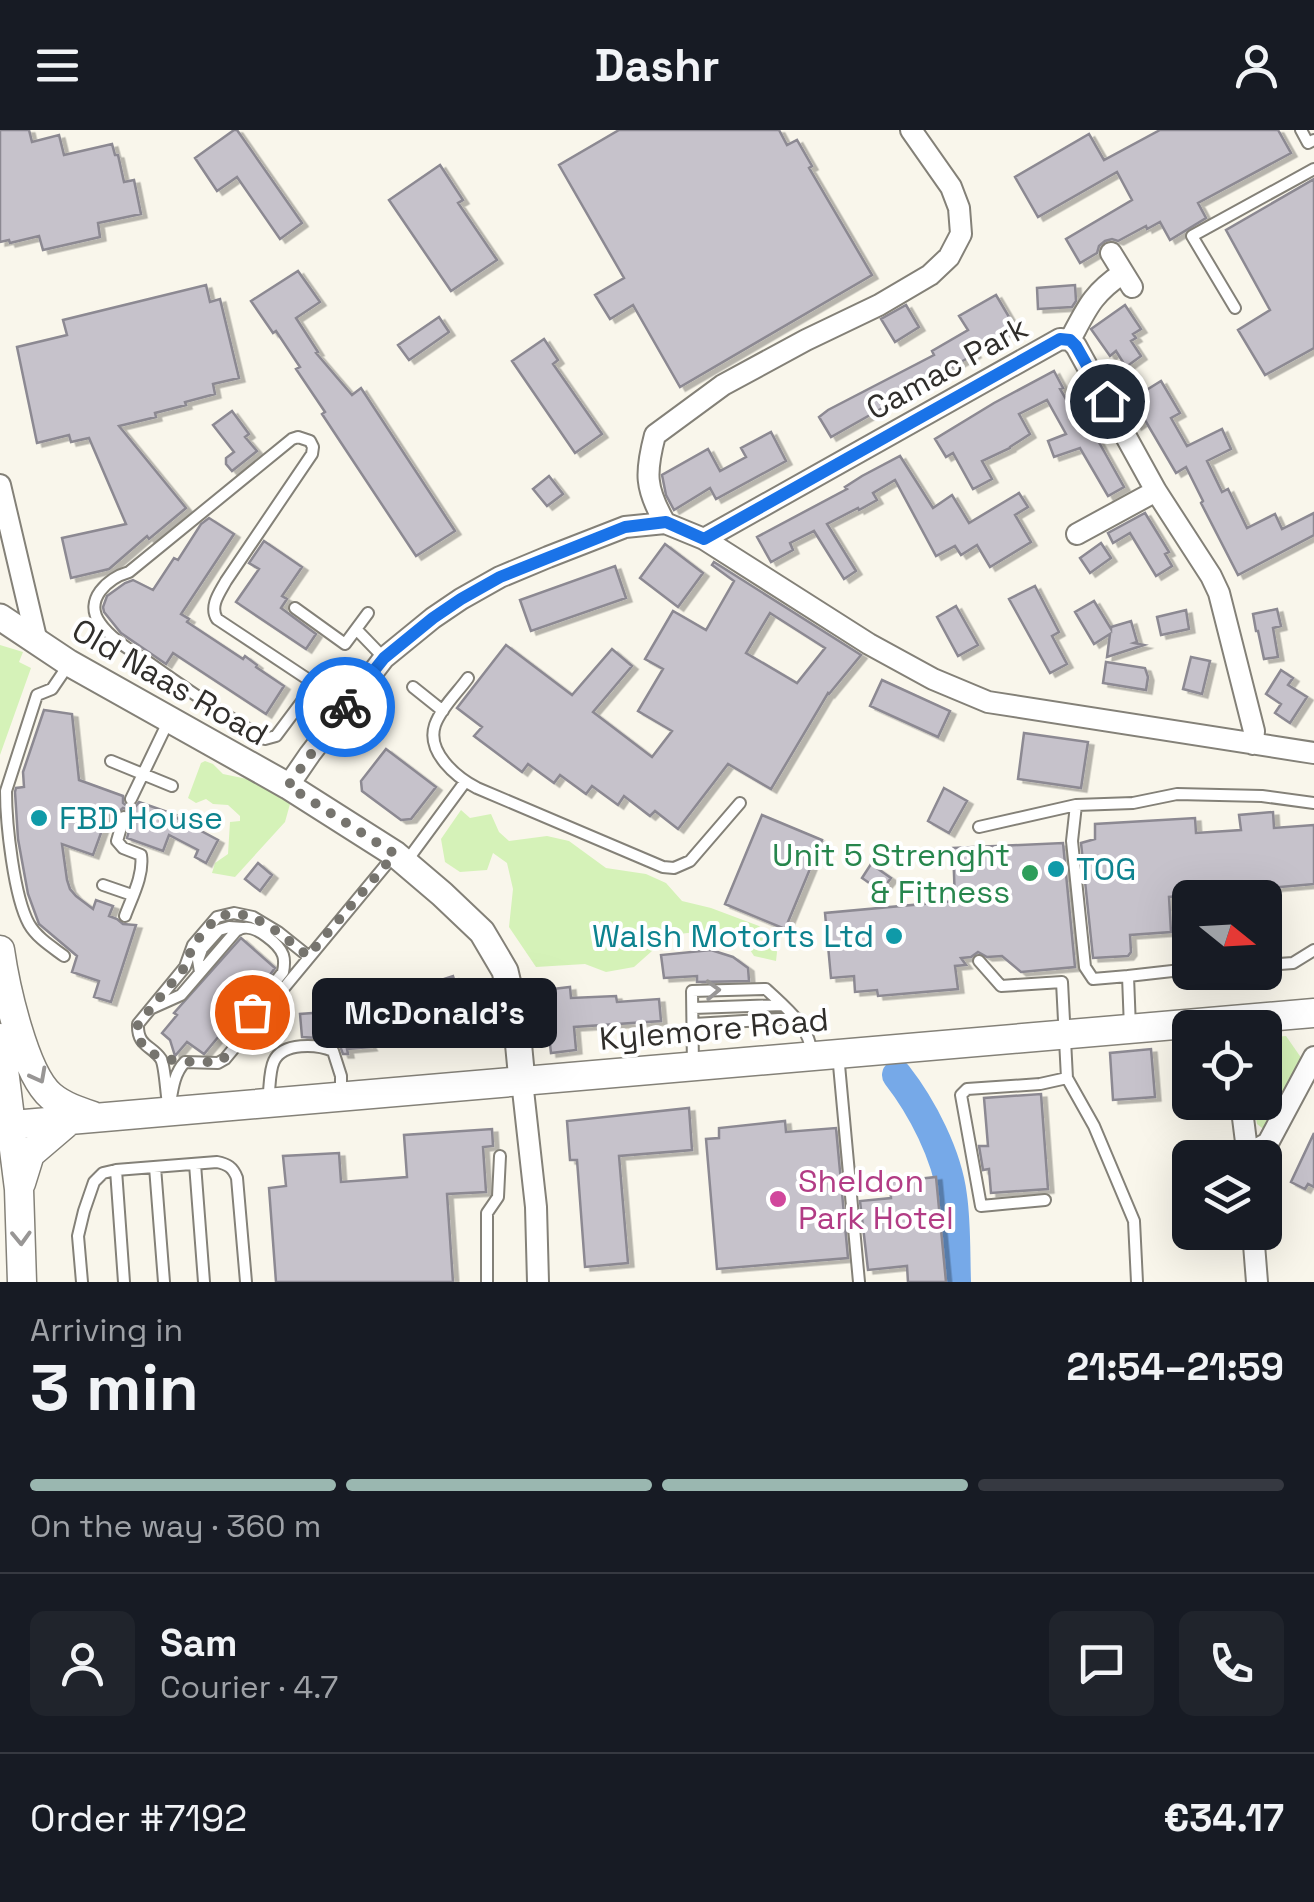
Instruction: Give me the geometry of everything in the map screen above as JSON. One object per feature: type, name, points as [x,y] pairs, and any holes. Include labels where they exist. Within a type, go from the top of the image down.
[{"type":"main road","points":[[0,950],[15,1024],[36,1074],[48,1094],[84,1118],[30,1154],[19,1190]]},
{"type":"main road","name":"Kylemore Road","points":[[1282,1018],[1314,1014]]},
{"type":"main road","name":"Kylemore Road","points":[[6,1125],[1172,1028]]},
{"type":"main road","points":[[0,1038],[6,1125],[19,1190],[22,1282]]},
{"type":"street","points":[[666,522],[653,502],[647,466],[655,435],[723,385],[880,305],[930,275],[950,257],[961,234],[959,208],[951,187],[911,130]]},
{"type":"street","points":[[1070,340],[1102,287],[1128,280],[1111,253]]},
{"type":"street","name":"Camac Park","points":[[704,539],[1060,339],[1070,340],[1156,491],[1212,576],[1254,730],[1253,744]]},
{"type":"street","points":[[0,485],[14,630]]},
{"type":"street","points":[[1077,534],[1156,491]]},
{"type":"street","points":[[288,786],[384,658],[433,618],[500,577],[625,527],[666,522],[704,539],[869,644],[933,679],[988,702],[1314,753]]},
{"type":"street","name":"Old Naas Road","points":[[14,630],[288,786],[400,858],[482,932],[505,971],[516,1018],[536,1207],[538,1282]]},
{"type":"street","points":[[1270,1140],[1314,1057]]},
{"type":"street","points":[[1254,1250],[1256,1282]]},
{"type":"lane","points":[[1301,130],[1308,144],[1314,140]]},
{"type":"lane","points":[[1235,308],[1192,236],[1314,169]]},
{"type":"lane","points":[[304,437],[310,441],[312,454],[226,581],[214,614],[312,682],[312,688],[276,736],[265,738],[214,710],[100,624],[95,614],[100,589],[117,575],[129,572],[292,440],[304,437]]},
{"type":"lane","points":[[295,608],[345,644],[368,613]]},
{"type":"lane","points":[[357,630],[384,658]]},
{"type":"lane","points":[[64,956],[28,923],[16,881],[6,792],[37,695],[52,689],[69,663]]},
{"type":"lane","points":[[468,678],[433,729],[442,760],[465,782],[663,867],[674,868],[690,861],[740,804]]},
{"type":"lane","points":[[413,687],[443,711]]},
{"type":"lane","points":[[197,736],[214,710]]},
{"type":"lane","points":[[131,799],[169,721]]},
{"type":"lane","points":[[111,762],[172,786]]},
{"type":"lane","points":[[308,956],[253,917],[217,917],[193,945],[185,967],[138,1024],[138,1033],[162,1060],[222,1062],[308,956],[465,782]]},
{"type":"lane","points":[[979,827],[1076,804],[1133,803],[1177,794],[1262,796],[1314,803]]},
{"type":"lane","points":[[1076,804],[1072,841],[1085,968],[1093,978],[1172,971]]},
{"type":"lane","points":[[124,817],[117,841],[143,859],[124,916]]},
{"type":"lane","points":[[103,885],[132,895]]},
{"type":"lane","points":[[151,1008],[181,995],[230,937],[243,928],[258,931],[280,949],[284,967],[252,1012],[236,1045]]},
{"type":"lane","points":[[1282,963],[1293,963],[1314,950]]},
{"type":"lane","points":[[979,961],[1001,986],[1062,982],[1067,1078],[1094,1126],[1134,1221],[1137,1282]]},
{"type":"lane","points":[[1128,976],[1130,1030]]},
{"type":"lane","points":[[693,1067],[692,990],[766,988],[825,1055],[859,1282]]},
{"type":"lane","points":[[693,1008],[783,1004]]},
{"type":"lane","points":[[694,1024],[796,1018]]},
{"type":"lane","points":[[268,1102],[274,1059],[288,1048],[322,1046],[333,1052],[341,1076],[342,1096]]},
{"type":"lane","points":[[162,1060],[169,1110]]},
{"type":"lane","points":[[169,1110],[176,1078],[186,1062]]},
{"type":"lane","points":[[1044,1200],[981,1206],[961,1095],[967,1089],[1040,1084],[1067,1078]]},
{"type":"lane","points":[[486,1282],[487,1213],[498,1197],[500,1156]]},
{"type":"lane","points":[[82,1282],[78,1236],[88,1196],[98,1177],[116,1170],[216,1162],[234,1170],[240,1191],[246,1282]]},
{"type":"lane","points":[[195,1164],[204,1282]]},
{"type":"lane","points":[[155,1167],[164,1282]]},
{"type":"lane","points":[[116,1170],[124,1282]]},
{"type":"green space","points":[[0,645],[23,652],[19,662],[31,668],[0,755]]},
{"type":"green space","points":[[205,761],[223,774],[252,780],[290,804],[285,822],[235,877],[212,873],[215,863],[228,854],[230,822],[240,821],[240,816],[228,805],[206,799],[196,803],[188,798]]},
{"type":"green space","points":[[461,810],[470,818],[491,814],[499,832],[509,841],[547,836],[569,841],[606,868],[646,874],[666,883],[682,901],[759,926],[772,939],[776,961],[754,956],[741,936],[723,929],[670,935],[634,967],[606,972],[585,964],[536,967],[509,927],[513,889],[507,863],[493,853],[487,870],[460,872],[445,862],[441,839]]},
{"type":"green space","points":[[1282,1036],[1286,1036],[1302,1059],[1282,1099]]},
{"type":"green space","points":[[1256,1120],[1272,1120],[1266,1131]]},
{"type":"building","points":[[0,130],[29,130],[32,142],[59,135],[64,155],[112,144],[124,182],[134,180],[141,214],[98,223],[100,237],[43,250],[39,236],[0,242]]},
{"type":"building","points":[[234,130],[302,223],[280,239],[237,177],[217,191],[195,158]]},
{"type":"building","points":[[619,130],[779,130],[787,145],[797,140],[812,166],[809,168],[872,275],[680,387],[633,305],[610,319],[595,295],[624,278],[559,165]]},
{"type":"building","points":[[1160,130],[1278,130],[1291,153],[1198,203],[1206,218],[1170,240],[1160,222],[1118,241],[1105,241],[1097,253],[1080,263],[1066,239],[1132,200],[1117,172],[1038,217],[1015,177],[1089,134],[1104,160]]},
{"type":"building","points":[[440,165],[463,200],[458,203],[497,260],[451,291],[389,200]]},
{"type":"building","points":[[1314,179],[1314,348],[1265,375],[1238,330],[1270,310],[1226,230]]},
{"type":"building","points":[[298,271],[320,302],[296,318],[316,353],[352,395],[361,388],[455,531],[416,556],[322,414],[325,412],[296,369],[300,367],[251,301]]},
{"type":"building","points":[[206,285],[210,302],[220,299],[239,378],[213,384],[215,394],[155,413],[156,417],[119,426],[186,508],[109,569],[71,578],[62,538],[126,524],[89,438],[71,442],[69,435],[37,443],[17,347],[67,335],[63,320]]},
{"type":"building","points":[[1075,285],[1076,301],[1072,307],[1038,309],[1037,288]]},
{"type":"building","points":[[996,295],[1015,327],[831,437],[819,417],[934,355],[932,351],[968,330],[959,316]]},
{"type":"building","points":[[906,305],[919,327],[895,342],[881,319]]},
{"type":"building","points":[[1125,305],[1141,329],[1131,341],[1141,356],[1126,367],[1116,351],[1110,356],[1091,329]]},
{"type":"building","points":[[439,317],[449,332],[409,360],[398,345]]},
{"type":"building","points":[[544,339],[558,360],[553,364],[602,434],[575,453],[512,361]]},
{"type":"building","points":[[1054,371],[1081,425],[1098,414],[1107,430],[1096,437],[1124,487],[1108,496],[1080,448],[1054,457],[1048,441],[1066,434],[1047,400],[1019,414],[1030,434],[982,461],[992,479],[973,489],[953,453],[946,457],[935,439]]},
{"type":"building","points":[[1161,381],[1180,413],[1171,418],[1187,446],[1222,429],[1231,449],[1207,461],[1222,492],[1228,489],[1247,528],[1275,514],[1282,529],[1314,513],[1314,535],[1238,575],[1186,467],[1176,473],[1145,420],[1136,426],[1124,404]]},
{"type":"building","points":[[232,411],[257,451],[232,471],[226,458],[234,452],[213,425]]},
{"type":"building","points":[[771,432],[786,461],[716,499],[710,488],[674,510],[662,475],[708,449],[720,471],[746,457],[741,448]]},
{"type":"building","points":[[900,456],[933,508],[952,495],[969,523],[1019,493],[1028,507],[1015,515],[1031,542],[990,567],[977,545],[961,555],[955,546],[936,556],[895,480],[873,493],[877,500],[827,524],[856,571],[844,579],[814,531],[790,543],[793,550],[771,562],[757,537]]},
{"type":"building","points":[[549,476],[563,494],[547,506],[533,489]]},
{"type":"building","points":[[1145,513],[1169,552],[1165,554],[1172,566],[1156,576],[1130,533],[1113,543],[1108,533]]},
{"type":"building","points":[[209,518],[234,534],[181,614],[189,619],[187,622],[243,659],[245,656],[284,686],[266,714],[173,653],[166,664],[121,633],[104,612],[107,596],[125,583],[133,580],[153,590],[174,558],[178,560]]},
{"type":"building","points":[[264,541],[302,567],[282,596],[287,599],[281,608],[316,634],[306,649],[236,602],[259,569],[249,563]]},
{"type":"building","points":[[1101,543],[1111,558],[1090,573],[1080,558]]},
{"type":"building","points":[[665,544],[703,573],[678,607],[640,578]]},
{"type":"building","points":[[714,562],[861,655],[828,693],[771,789],[728,764],[678,829],[655,811],[650,816],[624,796],[618,805],[592,786],[586,794],[560,775],[554,783],[528,764],[522,772],[474,736],[482,727],[457,708],[506,645],[572,695],[612,649],[632,666],[593,712],[652,757],[672,731],[638,711],[663,669],[645,659],[673,611],[706,630],[734,581],[712,565]],"holes":[[[770,613],[825,648],[797,683],[746,653]]]},
{"type":"building","points":[[615,566],[626,598],[531,631],[520,600]]},
{"type":"building","points":[[1035,586],[1059,632],[1052,636],[1067,664],[1050,673],[1009,599]]},
{"type":"building","points":[[1094,601],[1111,629],[1131,621],[1137,642],[1134,643],[1144,645],[1107,657],[1110,634],[1094,644],[1075,612]]},
{"type":"building","points":[[956,606],[978,645],[958,656],[937,617]]},
{"type":"building","points":[[1277,609],[1281,626],[1273,628],[1278,657],[1264,659],[1253,614]]},
{"type":"building","points":[[1186,610],[1189,629],[1161,635],[1157,617]]},
{"type":"building","points":[[1191,657],[1210,661],[1202,694],[1183,689]]},
{"type":"building","points":[[1106,662],[1145,668],[1146,690],[1103,683]]},
{"type":"building","points":[[1281,670],[1293,678],[1288,685],[1307,697],[1290,723],[1275,713],[1281,704],[1266,694]]},
{"type":"building","points":[[882,680],[950,711],[938,737],[870,706]]},
{"type":"building","points":[[44,710],[72,714],[79,780],[123,796],[128,807],[139,802],[176,815],[218,840],[206,863],[195,857],[198,850],[169,835],[163,851],[127,838],[133,816],[123,808],[116,814],[109,811],[93,855],[62,844],[67,880],[76,896],[93,909],[96,900],[113,906],[109,916],[123,924],[136,925],[111,1002],[94,997],[99,981],[72,972],[77,956],[39,924],[28,894],[15,792],[16,788],[24,787],[23,772]]},
{"type":"building","points":[[1024,733],[1088,742],[1081,788],[1018,779]]},
{"type":"building","points":[[386,749],[436,787],[411,819],[401,820],[362,791],[361,781]]},
{"type":"building","points":[[944,788],[967,801],[949,833],[928,821]]},
{"type":"building","points":[[1273,812],[1274,828],[1314,825],[1314,884],[1282,887],[1282,880],[1172,880],[1171,932],[1130,935],[1128,956],[1093,958],[1081,843],[1095,839],[1095,824],[1195,818],[1196,833],[1241,830],[1239,815]]},
{"type":"building","points":[[762,815],[822,840],[785,929],[725,904]]},
{"type":"building","points":[[1063,843],[1075,967],[1021,972],[1002,956],[987,957],[978,952],[961,958],[966,965],[955,966],[958,989],[878,996],[877,990],[855,992],[854,976],[831,978],[825,913],[955,901],[953,848]]},
{"type":"building","points":[[258,863],[272,875],[260,891],[245,879]]},
{"type":"building","points":[[871,864],[891,878],[881,891],[862,878]]},
{"type":"building","points":[[241,938],[275,968],[241,1014],[204,1054],[187,1042],[175,1056],[170,1040],[162,1033],[177,1015],[174,1013]]},
{"type":"building","points":[[711,950],[733,957],[748,968],[749,981],[697,982],[697,976],[664,978],[661,955]]},
{"type":"building","points":[[453,976],[468,1025],[420,1038],[407,991]]},
{"type":"building","points":[[570,987],[571,998],[616,996],[617,1002],[659,999],[661,1021],[574,1027],[576,1050],[551,1053],[544,990]]},
{"type":"building","points":[[352,1012],[371,1047],[347,1049],[348,1054],[343,1054],[336,1043],[302,1037],[300,1014]]},
{"type":"building","points":[[1151,1049],[1155,1097],[1113,1100],[1110,1053]]},
{"type":"building","points":[[1041,1094],[1048,1189],[991,1193],[989,1169],[983,1170],[979,1146],[988,1146],[984,1098]]},
{"type":"building","points":[[689,1108],[692,1150],[619,1156],[628,1263],[585,1267],[577,1160],[570,1160],[567,1121]]},
{"type":"building","name":"Sheldon Park Hotel","points":[[785,1121],[786,1132],[836,1128],[848,1258],[717,1269],[706,1139],[719,1138],[719,1128]]},
{"type":"building","points":[[492,1129],[493,1146],[483,1147],[486,1192],[447,1194],[453,1282],[276,1282],[269,1188],[286,1186],[283,1156],[339,1153],[341,1182],[407,1177],[404,1135]]},
{"type":"building","points":[[1314,1133],[1314,1187],[1308,1184],[1305,1189],[1291,1182]]},
{"type":"building","points":[[936,1177],[946,1282],[908,1282],[907,1266],[868,1270],[860,1201],[891,1198],[890,1182]]},
{"type":"waterway","points":[[897,1075],[924,1117],[945,1164],[953,1207],[956,1282]]},
{"type":"way so far","points":[[252,1012],[236,1045],[218,1062],[162,1060],[141,1040],[137,1029],[185,967],[193,945],[217,917],[234,913],[253,917],[308,956],[395,854],[288,786],[345,707]]},
{"type":"place","name":"FBD House","points":[[39,818]]},
{"type":"place","name":"TOG","points":[[1056,869]]},
{"type":"place","name":"Unit 5 Strenght & Fitness","points":[[1030,873]]},
{"type":"place","name":"Walsh Motorts Ltd","points":[[894,936]]},
{"type":"place","name":"McDonald's","points":[[252,1012]]},
{"type":"place","name":"Sheldon Park Hotel","points":[[778,1199]]},
{"type":"route","points":[[345,707],[384,658],[433,618],[500,577],[625,527],[666,522],[704,539],[1060,339],[1070,340],[1076,346],[1107,401]]}]
